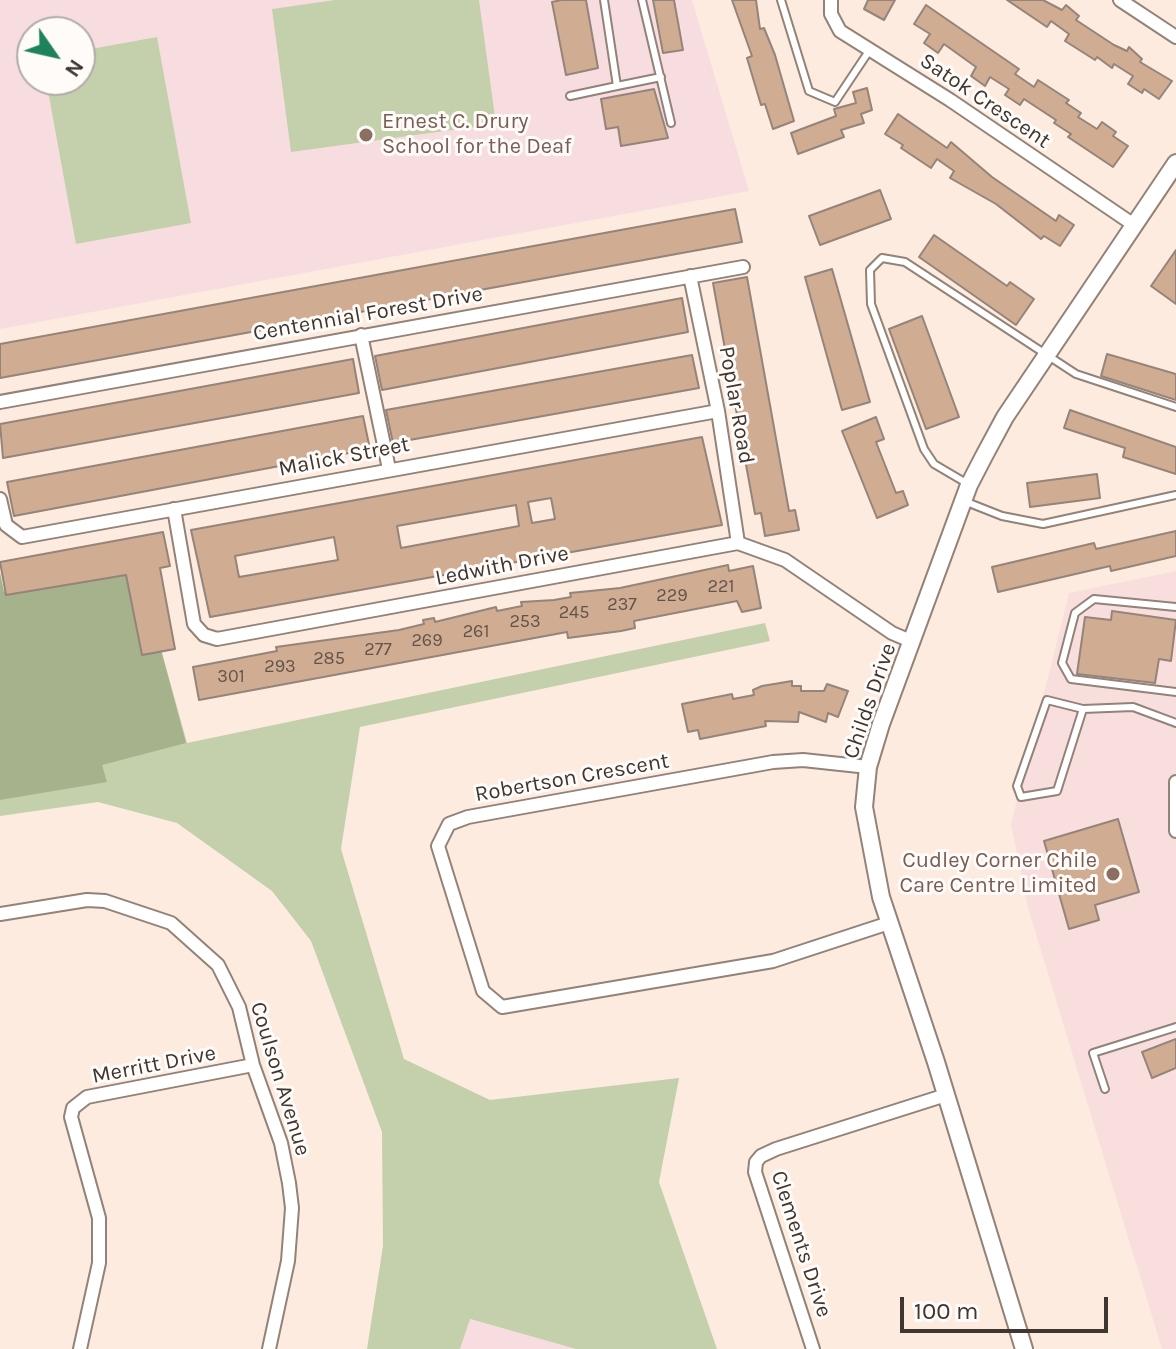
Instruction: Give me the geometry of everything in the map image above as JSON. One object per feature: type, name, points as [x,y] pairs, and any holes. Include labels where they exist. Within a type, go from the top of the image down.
[{"type":"street","name":"Satok Crescent","points":[[831,0],[836,27],[1134,225]]},
{"type":"street","points":[[1120,0],[1176,37]]},
{"type":"street","name":"Childs Drive","points":[[1024,1349],[889,923],[868,843],[864,807],[868,767],[877,735],[967,493],[1005,417],[1176,163]]},
{"type":"street","name":"Centennial Forest Drive","points":[[0,402],[743,267]]},
{"type":"street","name":"Poplar Road","points":[[690,276],[718,411],[738,543]]},
{"type":"street","points":[[361,335],[389,469]]},
{"type":"street","name":"Malick Street","points":[[0,499],[6,525],[22,537],[718,411]]},
{"type":"street","name":"Ledwith Drive","points":[[174,509],[194,624],[204,635],[217,639],[738,543]]},
{"type":"street","points":[[738,543],[785,560],[892,633],[913,642]]},
{"type":"street","name":"Robertson Crescent","points":[[868,767],[803,760],[458,819],[449,824],[438,846],[483,991],[502,1007],[773,961],[889,923]]},
{"type":"street","points":[[1176,782],[1176,831]]},
{"type":"street","name":"Coulson Avenue","points":[[0,914],[87,900],[138,910],[171,923],[218,965],[239,1007],[253,1065],[281,1143],[292,1208],[288,1261],[269,1349]]},
{"type":"street","name":"Merritt Drive","points":[[80,1349],[99,1263],[99,1218],[71,1117],[73,1108],[87,1097],[253,1065]]},
{"type":"street","name":"Clements Drive","points":[[813,1349],[755,1172],[756,1162],[776,1149],[946,1095]]},
{"type":"lane","points":[[604,0],[617,86]]},
{"type":"lane","points":[[642,0],[671,123]]},
{"type":"lane","points":[[781,0],[809,91],[835,102],[870,50]]},
{"type":"lane","points":[[570,96],[661,77]]},
{"type":"lane","points":[[1176,407],[1093,382],[1047,357],[905,262],[882,258],[870,270],[871,304],[924,449],[934,464],[967,493],[1002,516],[1043,524],[1176,495]]},
{"type":"lane","points":[[1176,607],[1094,599],[1075,613],[1062,663],[1071,679],[1176,692]]},
{"type":"lane","points":[[1083,709],[1057,791],[1021,797],[1017,786],[1047,700],[1083,709],[1133,707],[1176,723]]},
{"type":"lane","points":[[1105,1089],[1093,1053],[1176,1027]]},
{"type":"shaded area","name":"Ernest C. Drury School for the Deaf","points":[[0,0],[692,0],[749,191],[0,329]]},
{"type":"shaded area","points":[[1176,571],[1176,1349],[1162,1349],[1028,908],[1011,824],[1069,593]]},
{"type":"shaded area","points":[[469,1319],[576,1349],[460,1349]]},
{"type":"green space","points":[[335,0],[479,0],[496,124],[291,152],[272,9]]},
{"type":"green space","points":[[157,37],[191,223],[76,244],[49,96],[96,96],[96,48]]},
{"type":"green space","points":[[121,572],[148,602],[187,743],[765,623],[770,641],[360,727],[341,849],[404,1059],[490,1100],[679,1078],[659,1182],[717,1349],[576,1349],[470,1319],[460,1349],[367,1349],[383,1246],[382,1132],[311,941],[272,891],[177,823],[98,802],[0,816],[0,573],[4,592],[98,580]]},
{"type":"green space","points":[[121,572],[134,580],[148,602],[186,743],[102,765],[107,782],[0,800],[0,573],[4,592],[98,580]]},
{"type":"building","points":[[586,0],[598,68],[566,75],[552,2]]},
{"type":"building","points":[[653,0],[674,0],[683,50],[663,53]]},
{"type":"building","points":[[732,0],[756,0],[760,29],[764,28],[775,55],[794,121],[773,129],[765,104],[761,105],[747,58],[752,56]]},
{"type":"building","points":[[868,0],[895,0],[884,20],[864,9]]},
{"type":"building","points":[[1007,0],[1043,0],[1062,10],[1066,5],[1079,16],[1076,20],[1114,45],[1127,51],[1129,47],[1142,59],[1140,62],[1172,81],[1159,99],[1144,89],[1142,93],[1128,84],[1133,76],[1114,64],[1112,68],[1097,57],[1095,60],[1065,41],[1069,34],[1051,21],[1047,27]]},
{"type":"building","points":[[926,5],[1019,69],[1015,74],[1034,87],[1038,80],[1069,100],[1066,103],[1081,113],[1078,117],[1097,129],[1102,122],[1116,132],[1113,136],[1128,146],[1113,167],[1068,137],[1071,134],[1054,123],[1056,120],[1024,99],[1020,105],[1005,95],[1009,89],[990,77],[985,86],[971,76],[976,67],[944,44],[938,53],[924,43],[930,34],[914,24]]},
{"type":"building","points":[[867,88],[872,110],[861,114],[864,123],[841,130],[844,137],[798,154],[791,133],[836,116],[834,109],[856,103],[853,92]]},
{"type":"building","points":[[654,89],[668,138],[621,146],[618,127],[606,129],[601,99]]},
{"type":"building","points":[[898,114],[947,148],[951,142],[992,177],[1056,221],[1059,215],[1074,225],[1060,246],[1044,236],[1041,239],[996,204],[950,178],[954,171],[937,159],[931,168],[901,148],[903,145],[885,134]]},
{"type":"building","points":[[880,190],[891,219],[820,245],[809,216]]},
{"type":"building","points":[[735,209],[742,242],[0,378],[0,344]]},
{"type":"building","points":[[934,235],[1007,286],[1010,282],[1034,299],[1016,325],[919,257]]},
{"type":"building","points":[[1176,250],[1176,304],[1151,286]]},
{"type":"building","points":[[832,269],[870,402],[842,410],[805,277]]},
{"type":"building","points":[[747,277],[789,511],[795,510],[799,530],[765,536],[761,513],[755,514],[713,283]]},
{"type":"building","points":[[682,298],[688,332],[382,390],[375,356]]},
{"type":"building","points":[[922,316],[959,417],[926,429],[889,329]]},
{"type":"building","points":[[1107,354],[1176,374],[1176,400],[1101,376]]},
{"type":"building","points":[[692,355],[699,388],[393,443],[386,410]]},
{"type":"building","points":[[353,359],[359,393],[3,458],[0,424]]},
{"type":"building","points":[[1070,410],[1176,447],[1176,474],[1123,457],[1125,448],[1064,428]]},
{"type":"building","points":[[363,416],[370,449],[14,516],[7,482]]},
{"type":"building","points":[[876,417],[884,439],[876,442],[896,493],[903,491],[908,505],[877,518],[842,431]]},
{"type":"building","points":[[702,437],[722,525],[210,617],[191,530]],"holes":[[[551,498],[555,519],[532,523],[528,502]],[[516,505],[519,526],[401,548],[397,526]],[[334,537],[338,560],[239,577],[235,556]]]},
{"type":"building","points":[[1097,474],[1100,498],[1030,507],[1027,483]]},
{"type":"building","points":[[1176,531],[1176,556],[1111,571],[1110,566],[998,592],[992,567],[1094,543],[1096,549]]},
{"type":"building","points":[[163,532],[170,566],[160,568],[175,649],[142,655],[126,575],[6,595],[0,562]]},
{"type":"building","points":[[728,565],[729,571],[753,566],[761,608],[742,612],[737,601],[634,621],[635,628],[621,631],[568,638],[567,632],[199,700],[193,667],[277,651],[276,647],[399,630],[424,624],[423,620],[434,618],[435,622],[496,607],[497,611],[522,606],[521,602],[571,597],[570,593],[620,588]]},
{"type":"building","points":[[1112,611],[1176,620],[1171,661],[1159,659],[1155,683],[1077,674],[1085,617],[1111,620]]},
{"type":"building","points":[[792,681],[792,686],[801,686],[801,691],[824,691],[827,684],[848,691],[838,717],[828,713],[826,722],[799,712],[798,722],[765,721],[766,726],[700,739],[698,730],[688,732],[682,704],[732,694],[733,699],[754,695],[753,690],[762,686]]},
{"type":"building","points":[[1118,819],[1139,892],[1095,905],[1099,920],[1069,929],[1044,841]]},
{"type":"building","points":[[1176,1039],[1176,1068],[1152,1078],[1142,1052]]},
{"type":"place","name":"Ernest C. Drury School for the Deaf","points":[[366,135]]},
{"type":"place","name":"Cudley Corner Chile Care Centre Limited","points":[[1113,874]]}]
